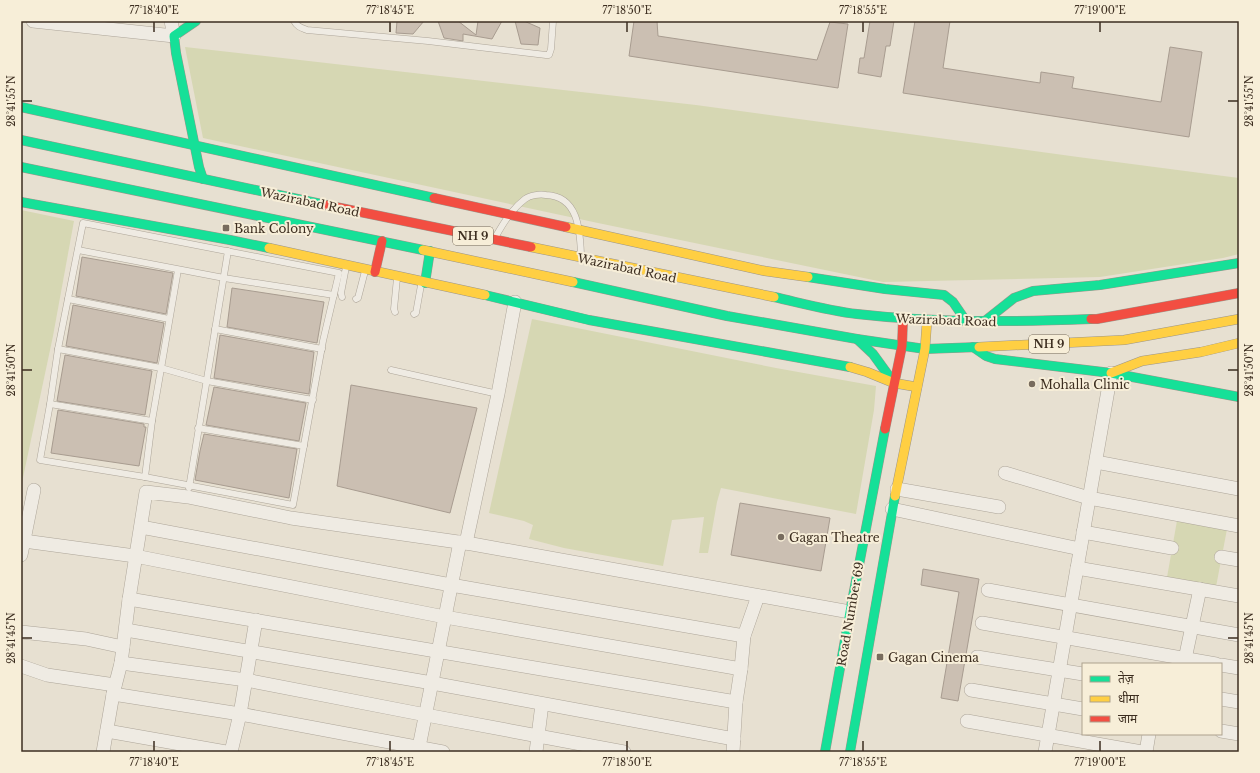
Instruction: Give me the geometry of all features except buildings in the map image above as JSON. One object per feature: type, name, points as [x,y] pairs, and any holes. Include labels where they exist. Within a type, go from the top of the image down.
[{"type":"main road","points":[[196,21],[174,36],[176,53],[203,179]]},
{"type":"main road","points":[[21,107],[765,271],[885,289],[944,295],[953,302],[966,321]]},
{"type":"main road","name":"Wazirabad Road","points":[[21,140],[493,240],[855,314],[903,319],[985,322],[1097,319],[1209,300],[1239,293]]},
{"type":"main road","name":"Wazirabad Road","points":[[21,167],[430,251],[727,316],[857,339],[925,349],[1124,340],[1239,319]]},
{"type":"main road","points":[[21,202],[230,240],[514,302],[589,320],[844,365],[867,372],[894,383],[916,386]]},
{"type":"main road","points":[[375,272],[382,241]]},
{"type":"main road","points":[[423,282],[430,251]]},
{"type":"main road","points":[[985,322],[1014,298],[1033,291],[1100,285],[1239,263]]},
{"type":"main road","name":"Road Number 69","points":[[825,752],[850,612],[902,346],[903,319]]},
{"type":"main road","name":"Road Number 69","points":[[851,752],[892,509],[916,386],[925,349],[927,320]]},
{"type":"main road","points":[[857,339],[871,351],[894,383]]},
{"type":"main road","points":[[1111,373],[1142,361],[1201,352],[1239,343]]},
{"type":"main road","points":[[973,347],[986,356],[995,359],[1111,373],[1239,396]]},
{"type":"street","points":[[39,21],[174,36],[171,21]]},
{"type":"street","points":[[418,750],[451,585],[463,543],[498,394],[514,302]]},
{"type":"street","points":[[1045,752],[1111,373]]},
{"type":"street","points":[[1096,462],[1239,489]]},
{"type":"street","points":[[1005,473],[1089,498],[1239,526]]},
{"type":"street","points":[[897,489],[999,507]]},
{"type":"street","points":[[21,555],[34,490]]},
{"type":"street","points":[[103,752],[114,690],[121,663],[135,556],[142,527],[146,492],[189,491],[291,518],[463,543],[850,612]]},
{"type":"street","points":[[892,509],[1080,549]]},
{"type":"street","points":[[142,527],[451,585],[744,636]]},
{"type":"street","points":[[1084,532],[1172,548]]},
{"type":"street","points":[[24,541],[135,556],[445,617],[741,669]]},
{"type":"street","points":[[1222,557],[1239,560]]},
{"type":"street","points":[[1077,568],[1239,596]]},
{"type":"street","points":[[1186,661],[1200,589]]},
{"type":"street","points":[[988,590],[1239,635]]},
{"type":"street","points":[[733,752],[736,702],[744,636],[758,596]]},
{"type":"street","points":[[129,599],[736,702]]},
{"type":"street","points":[[231,752],[240,714],[256,620]]},
{"type":"street","points":[[982,623],[1186,661],[1206,663]]},
{"type":"street","points":[[126,630],[432,683],[734,739]]},
{"type":"street","points":[[21,632],[86,639],[123,647]]},
{"type":"street","points":[[977,657],[1082,674]]},
{"type":"street","points":[[121,663],[246,680],[624,752]]},
{"type":"street","points":[[1222,665],[1239,668]]},
{"type":"street","points":[[21,666],[47,674],[114,690],[418,750],[443,752]]},
{"type":"street","points":[[971,690],[1082,708]]},
{"type":"street","points":[[1222,699],[1239,702]]},
{"type":"street","points":[[536,752],[542,704]]},
{"type":"street","points":[[966,721],[1142,752]]},
{"type":"street","points":[[1222,731],[1239,734]]},
{"type":"street","points":[[107,732],[226,752]]},
{"type":"street","points":[[1146,752],[1149,735]]},
{"type":"lane","points":[[294,21],[301,28],[307,30],[428,41],[546,55],[549,55],[551,49],[553,21]]},
{"type":"lane","points":[[493,240],[509,214],[526,198],[541,194],[552,195],[570,205],[580,229],[581,258]]},
{"type":"lane","points":[[83,223],[228,251],[339,273],[322,350],[293,505],[189,491],[145,478],[40,460],[58,350],[83,223]]},
{"type":"lane","points":[[78,250],[178,270],[334,295]]},
{"type":"lane","points":[[189,491],[198,428],[228,251]]},
{"type":"lane","points":[[342,297],[341,293],[346,266]]},
{"type":"lane","points":[[145,478],[152,421],[178,270]]},
{"type":"lane","points":[[356,299],[358,298],[365,270]]},
{"type":"lane","points":[[395,312],[397,276]]},
{"type":"lane","points":[[414,314],[416,313],[423,282]]},
{"type":"lane","points":[[68,300],[169,319]]},
{"type":"lane","points":[[215,329],[322,350]]},
{"type":"lane","points":[[58,350],[161,368],[207,381],[313,400]]},
{"type":"lane","points":[[391,370],[498,394]]},
{"type":"lane","points":[[50,404],[152,421]]},
{"type":"lane","points":[[198,428],[304,446]]},
{"type":"green space","points":[[185,47],[696,105],[1239,178],[1239,254],[1223,258],[1100,277],[883,282],[598,223],[203,138]]},
{"type":"green space","points":[[21,210],[74,221],[53,336],[21,487]]},
{"type":"green space","points":[[532,319],[776,368],[876,386],[874,410],[856,514],[721,488],[708,553],[699,553],[704,517],[672,520],[663,566],[564,548],[529,539],[533,525],[524,521],[489,513]]},
{"type":"green space","points":[[1178,515],[1228,524],[1215,592],[1166,583]]},
{"type":"traffic: fast","points":[[196,21],[174,36],[176,53],[199,167],[203,179]]},
{"type":"traffic: fast","points":[[21,107],[434,198]]},
{"type":"traffic: fast","points":[[21,140],[326,205]]},
{"type":"traffic: fast","points":[[21,167],[423,250]]},
{"type":"traffic: fast","points":[[21,202],[269,248]]},
{"type":"traffic: fast","points":[[425,283],[430,251]]},
{"type":"traffic: fast","points":[[985,321],[1014,298],[1033,291],[1100,285],[1239,263]]},
{"type":"traffic: fast","points":[[808,277],[885,289],[944,295],[953,302],[966,321]]},
{"type":"traffic: fast","points":[[573,282],[727,316],[857,339],[925,349],[979,347]]},
{"type":"traffic: fast","points":[[485,295],[589,320],[850,367]]},
{"type":"traffic: fast","points":[[774,297],[847,313],[886,317],[1003,321],[1091,319]]},
{"type":"traffic: fast","points":[[857,339],[873,354],[894,383]]},
{"type":"traffic: fast","points":[[973,347],[986,356],[995,359],[1111,373],[1239,397]]},
{"type":"traffic: fast","points":[[825,752],[885,429]]},
{"type":"traffic: fast","points":[[850,752],[895,496]]},
{"type":"traffic: slow","points":[[566,227],[765,271],[808,277]]},
{"type":"traffic: slow","points":[[531,247],[774,297]]},
{"type":"traffic: slow","points":[[269,248],[485,295]]},
{"type":"traffic: slow","points":[[423,250],[573,282]]},
{"type":"traffic: slow","points":[[979,347],[1124,340],[1239,319]]},
{"type":"traffic: slow","points":[[895,496],[925,349],[927,321]]},
{"type":"traffic: slow","points":[[1111,373],[1142,361],[1201,352],[1239,343]]},
{"type":"traffic: slow","points":[[850,367],[894,383],[917,387]]},
{"type":"traffic: jam","points":[[434,198],[566,227]]},
{"type":"traffic: jam","points":[[326,205],[531,247]]},
{"type":"traffic: jam","points":[[375,272],[382,241]]},
{"type":"traffic: jam","points":[[1091,319],[1239,293]]},
{"type":"traffic: jam","points":[[885,429],[902,346],[903,319]]},
{"type":"place","name":"Bank Colony","points":[[226,228]]},
{"type":"place","name":"Mohalla Clinic","points":[[1032,384]]},
{"type":"place","name":"Gagan Theatre","points":[[781,537]]},
{"type":"place","name":"Gagan Cinema","points":[[880,657]]}]
